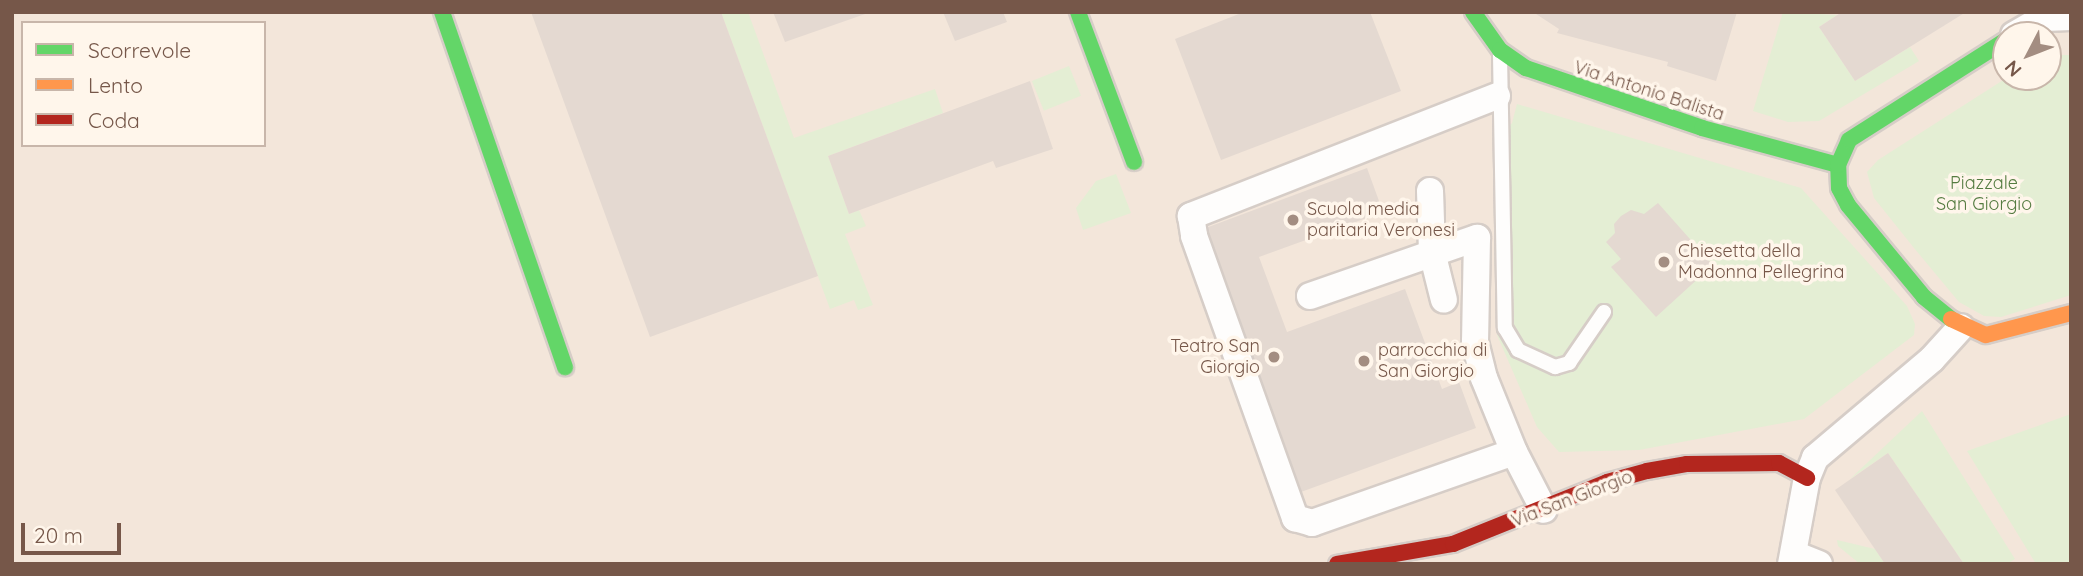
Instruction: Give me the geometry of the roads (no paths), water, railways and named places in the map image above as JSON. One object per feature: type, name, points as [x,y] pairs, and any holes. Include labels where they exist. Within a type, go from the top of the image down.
[{"type":"street","points":[[442,12],[565,367]]},
{"type":"street","points":[[1078,12],[1134,162]]},
{"type":"street","name":"Via Antonio Balista","points":[[1473,12],[1500,50],[1526,68],[1562,83],[1748,143],[1838,165]]},
{"type":"street","points":[[2038,21],[2043,18],[2071,17]]},
{"type":"street","points":[[1992,49],[1849,140],[1838,165],[1839,188],[1847,205],[1924,297],[1961,327],[1986,335],[2022,329],[2071,313]]},
{"type":"street","points":[[1497,96],[1410,140],[1199,211],[1191,216],[1194,236],[1295,518],[1312,523],[1514,452]]},
{"type":"street","points":[[1430,191],[1432,252],[1444,300]]},
{"type":"street","points":[[1310,296],[1477,238],[1477,376],[1545,510]]},
{"type":"street","points":[[1819,564],[1793,559],[1807,478],[1815,457],[1932,359],[1961,327]]},
{"type":"street","name":"Via San Giorgio","points":[[1337,564],[1453,544],[1545,510],[1607,482],[1687,464],[1779,463],[1807,478]]},
{"type":"lane","points":[[1500,50],[1497,96],[1505,169],[1505,328],[1518,350],[1555,367],[1569,363],[1604,312]]},
{"type":"place","name":"Scuola media paritaria Veronesi","points":[[1293,220]]},
{"type":"place","name":"Chiesetta della Madonna Pellegrina","points":[[1664,262]]},
{"type":"place","name":"Teatro San Giorgio","points":[[1274,357]]},
{"type":"place","name":"parrocchia di San Giorgio","points":[[1364,361]]},
{"type":"park label","name":"Piazzale San Giorgio","points":[[1984,194]]}]
